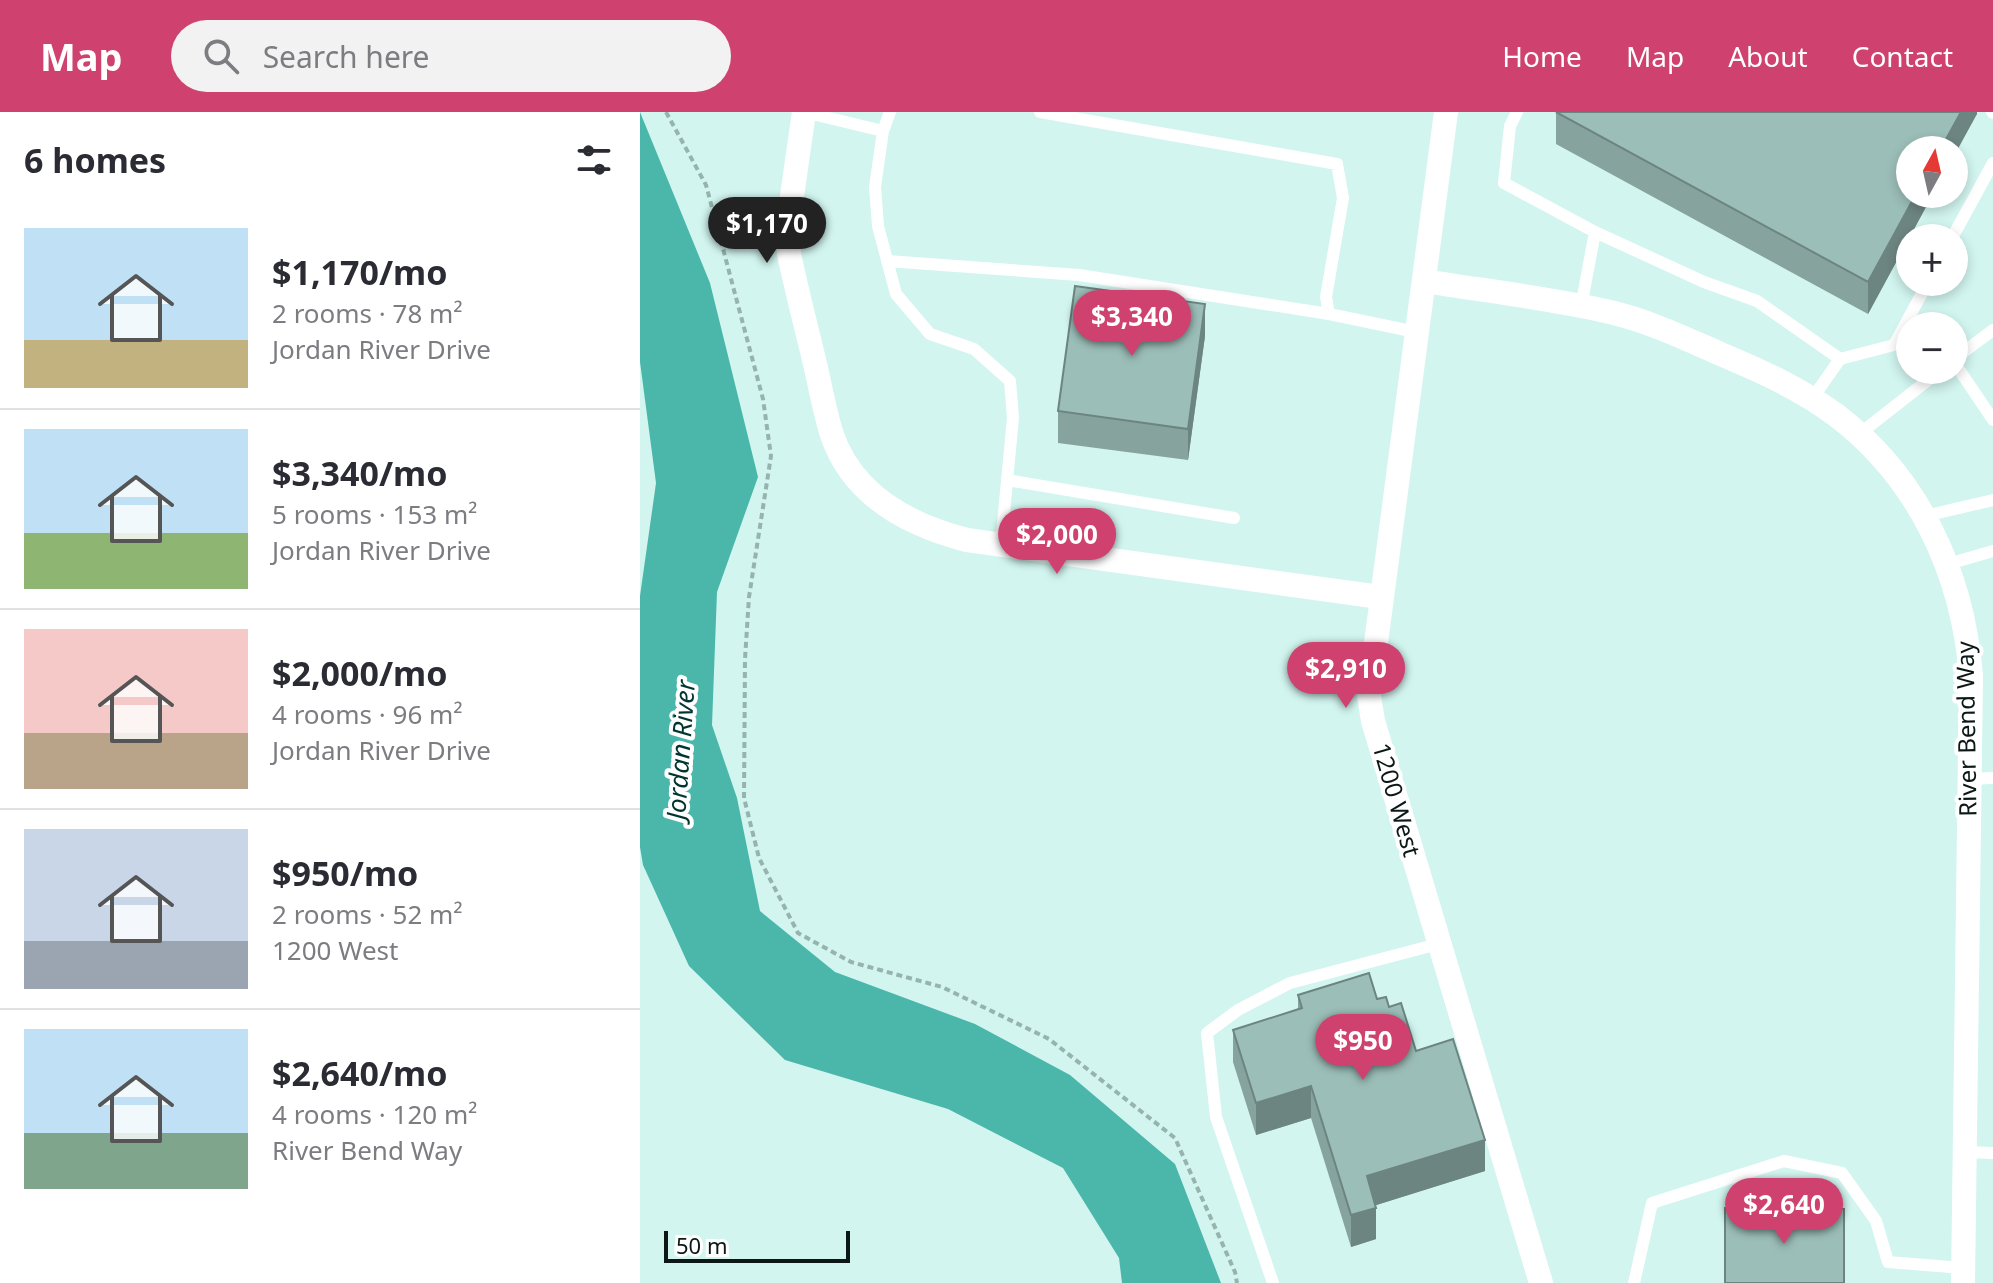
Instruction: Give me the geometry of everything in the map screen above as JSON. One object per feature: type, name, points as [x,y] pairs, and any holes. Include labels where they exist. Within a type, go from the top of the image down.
[{"type":"street","points":[[804,112],[788,224],[789,254],[839,452],[862,485],[897,514],[942,534],[1380,597]]},
{"type":"street","name":"1200 West","points":[[1446,112],[1380,597],[1369,684],[1370,710],[1541,1283]]},
{"type":"street","name":"River Bend Way","points":[[1424,281],[1611,312],[1674,333],[1773,377],[1837,416],[1858,435],[1895,472],[1925,516],[1948,564],[1969,648],[1981,778],[1965,1152],[1963,1276]]},
{"type":"lane","points":[[804,112],[883,131]]},
{"type":"lane","points":[[890,112],[883,131],[875,187],[878,226],[896,294],[930,334],[974,349],[1010,381],[1013,418],[1001,544]]},
{"type":"lane","points":[[1040,112],[1337,164],[1343,198],[1326,297],[1329,314]]},
{"type":"lane","points":[[1517,112],[1510,126],[1504,183],[1595,232],[1704,282],[1757,301],[1840,359]]},
{"type":"lane","points":[[1960,224],[1993,163]]},
{"type":"lane","points":[[1581,307],[1595,232]]},
{"type":"lane","points":[[887,261],[1079,275],[1329,314],[1416,332]]},
{"type":"lane","points":[[1812,399],[1840,359],[1894,345],[1920,296]]},
{"type":"lane","points":[[1968,350],[1993,330]]},
{"type":"lane","points":[[1968,382],[1993,420]]},
{"type":"lane","points":[[1858,435],[1923,384]]},
{"type":"lane","points":[[1007,480],[1234,518]]},
{"type":"lane","points":[[1925,516],[1993,500]]},
{"type":"lane","points":[[1948,564],[1993,551]]},
{"type":"lane","points":[[1273,1283],[1216,1117],[1207,1033],[1238,1010],[1290,983],[1438,944]]},
{"type":"lane","points":[[1965,1152],[1993,1153]]},
{"type":"lane","points":[[1634,1283],[1652,1203],[1784,1161],[1842,1173],[1876,1221],[1888,1262],[1963,1276]]},
{"type":"path","points":[[666,112],[706,185],[763,399],[771,456],[749,597],[745,659],[744,798],[759,858],[798,933],[851,962],[942,987],[1049,1039],[1175,1138],[1235,1272],[1237,1283]]},
{"type":"water","name":"Jordan River","points":[[640,112],[710,283],[758,477],[717,592],[712,725],[737,798],[760,911],[835,972],[975,1024],[1070,1075],[1175,1164],[1221,1283],[1122,1283],[1119,1258],[1063,1168],[948,1109],[785,1060],[689,966],[643,865],[640,847],[640,596],[656,483],[640,362]]},
{"type":"building","points":[[1556,112],[1961,112],[1948,136],[1896,136],[1896,208],[1908,208],[1900,224],[1896,224],[1896,231],[1868,282]]},
{"type":"building","points":[[1075,286],[1205,304],[1188,429],[1058,411]]},
{"type":"building","points":[[1369,973],[1377,999],[1386,997],[1389,1007],[1401,1003],[1416,1051],[1453,1039],[1485,1140],[1367,1176],[1376,1208],[1351,1215],[1311,1086],[1256,1103],[1233,1030],[1302,1008],[1298,995]]},
{"type":"building","points":[[1725,1208],[1844,1209],[1844,1283],[1725,1283]]}]
